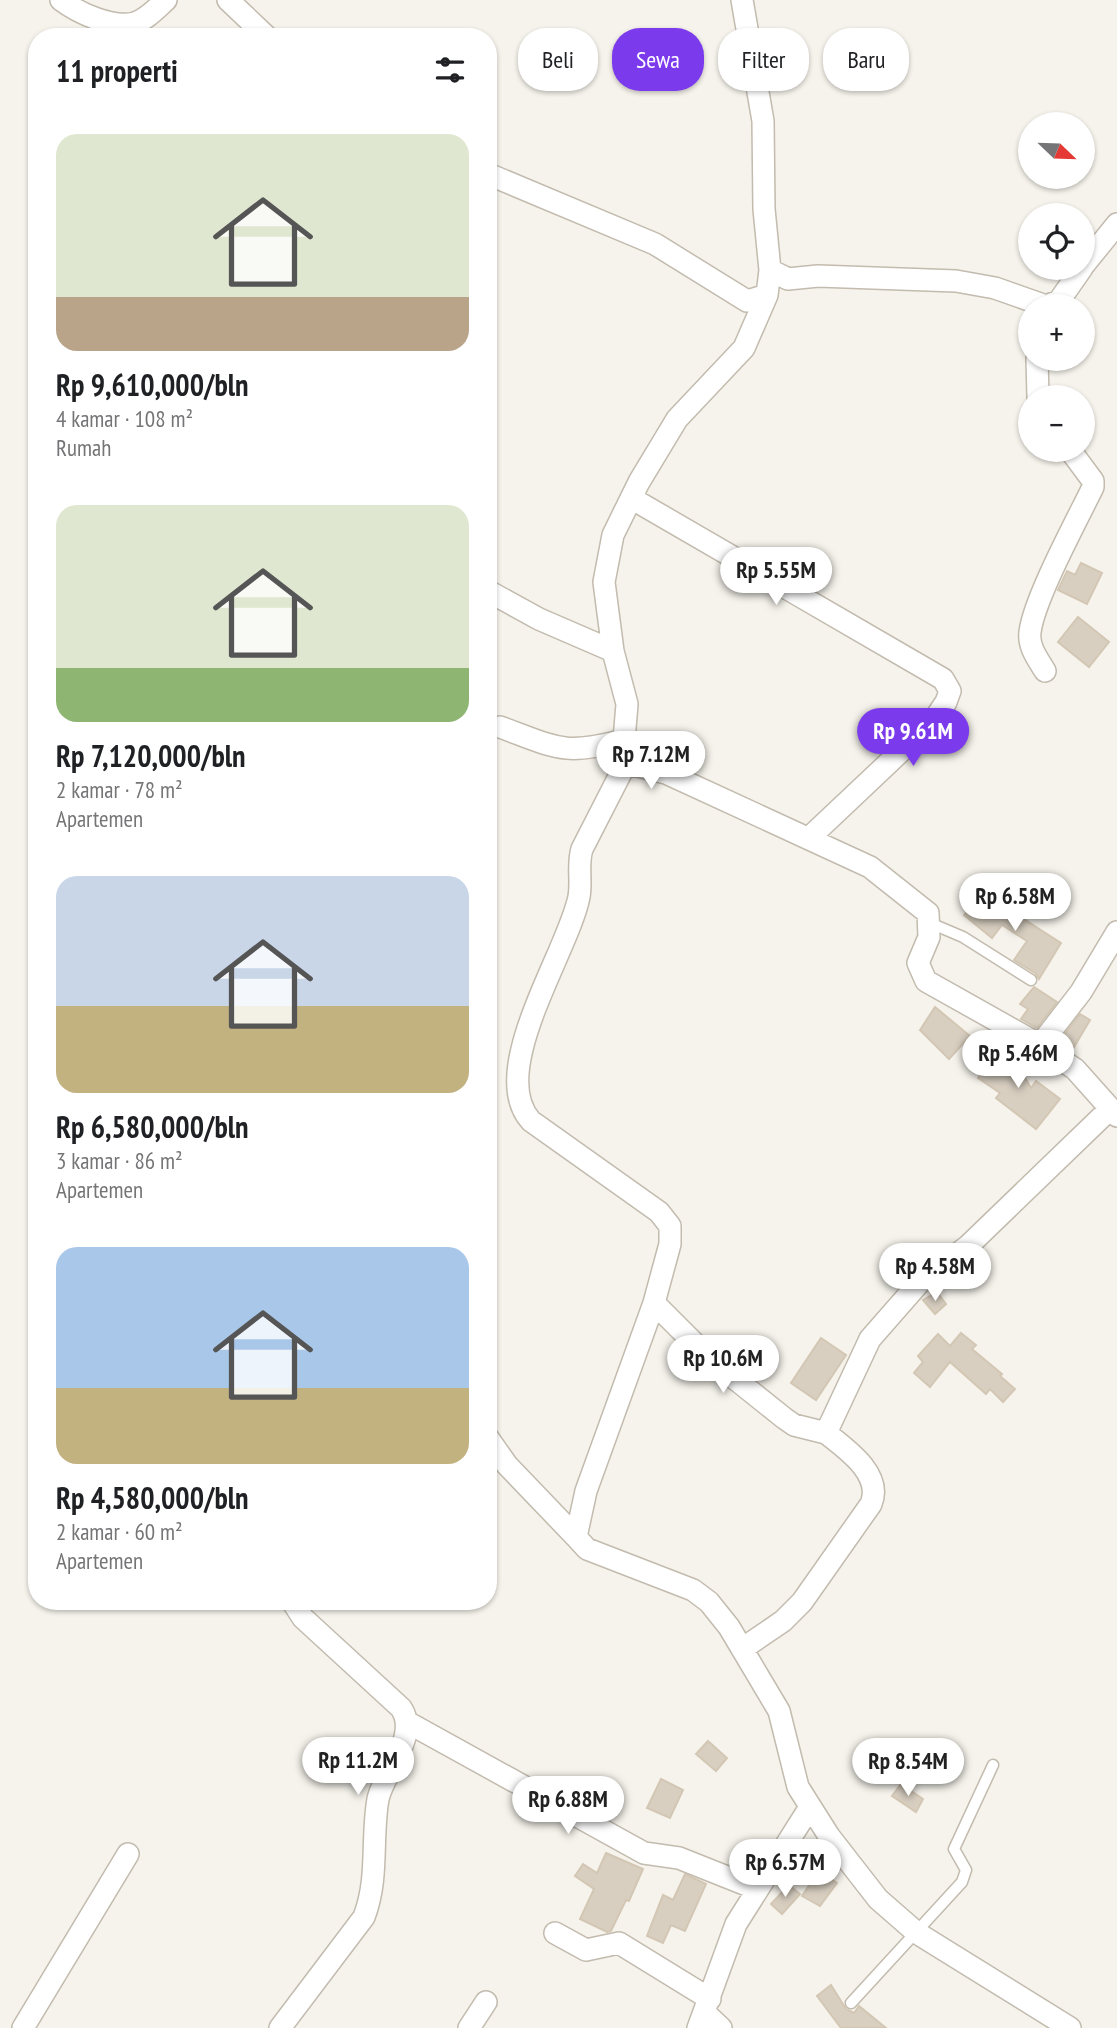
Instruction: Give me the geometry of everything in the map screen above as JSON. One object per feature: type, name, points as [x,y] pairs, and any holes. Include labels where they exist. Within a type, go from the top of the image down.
[{"type":"street","points":[[61,0],[83,13],[134,23],[149,16],[166,0]]},
{"type":"street","points":[[228,0],[258,28]]},
{"type":"street","points":[[576,1537],[586,1491],[654,1303],[670,1244],[670,1226],[665,1219],[531,1121],[518,1094],[522,1058],[536,1008],[579,895],[578,863],[582,849],[626,764],[624,740],[627,704],[613,651],[604,582],[607,556],[631,498],[677,419],[744,348],[767,295],[770,270],[764,209],[763,121],[742,0]]},
{"type":"street","points":[[497,178],[655,244],[747,301],[767,295]]},
{"type":"street","points":[[1095,252],[1117,224]]},
{"type":"street","points":[[770,270],[788,279],[818,276],[956,281],[995,288],[1018,297]]},
{"type":"street","points":[[1045,671],[1032,650],[1030,633],[1044,593],[1093,487],[1093,481],[1079,462]]},
{"type":"street","points":[[631,498],[943,679],[950,691],[934,720],[809,838]]},
{"type":"street","points":[[497,596],[539,619],[613,651]]},
{"type":"street","points":[[500,727],[563,750],[584,751],[624,740]]},
{"type":"street","points":[[626,764],[666,773],[870,867],[928,913],[929,937],[918,963],[926,981],[1040,1045],[1075,1069],[1113,1112],[987,1229],[919,1283],[870,1339],[826,1433]]},
{"type":"street","points":[[1040,1045],[1081,992],[1117,932]]},
{"type":"street","points":[[654,1303],[709,1358],[794,1425],[826,1433],[843,1446],[874,1480],[876,1492],[871,1504],[802,1602],[783,1621],[742,1649]]},
{"type":"street","points":[[497,1451],[507,1465],[587,1549],[693,1590],[709,1602],[742,1649],[779,1711],[798,1787],[878,1899],[918,1933],[1069,2028]]},
{"type":"street","points":[[280,2028],[364,1917],[372,1896],[375,1874],[379,1799],[404,1742],[407,1722],[401,1708],[303,1618],[298,1610]]},
{"type":"street","points":[[407,1722],[644,1853],[679,1858],[757,1889]]},
{"type":"street","points":[[704,2013],[736,1924],[810,1807]]},
{"type":"street","points":[[23,2028],[128,1854]]},
{"type":"street","points":[[555,1933],[586,1950],[619,1943],[721,2028]]},
{"type":"street","points":[[469,2028],[486,2002]]},
{"type":"lane","points":[[930,923],[963,937],[1031,980]]},
{"type":"lane","points":[[851,2003],[918,1933],[966,1875],[965,1865],[954,1849],[993,1765]]},
{"type":"building","points":[[1081,563],[1102,573],[1087,604],[1058,590],[1067,571],[1075,575]]},
{"type":"building","points":[[1078,617],[1109,642],[1089,667],[1058,642]]},
{"type":"building","points":[[984,891],[1016,918],[1019,916],[1061,943],[1039,979],[1035,973],[1014,960],[1027,941],[1002,925],[992,938],[964,915]]},
{"type":"building","points":[[1034,987],[1057,1002],[1037,1028],[1021,1019],[1028,1009],[1020,1004]]},
{"type":"building","points":[[935,1007],[970,1036],[949,1059],[920,1030]]},
{"type":"building","points":[[1080,1014],[1090,1020],[1074,1047],[1061,1039]]},
{"type":"building","points":[[997,1049],[1015,1061],[1031,1088],[1036,1081],[1060,1099],[1036,1129],[996,1098],[1000,1093],[978,1078]]},
{"type":"building","points":[[937,1292],[946,1304],[935,1314],[923,1300]]},
{"type":"building","points":[[961,1333],[976,1345],[972,1349],[1002,1374],[1000,1376],[1015,1389],[1003,1402],[990,1389],[986,1394],[950,1362],[930,1387],[914,1373],[923,1362],[918,1356],[938,1334],[950,1346]]},
{"type":"building","points":[[821,1338],[846,1355],[816,1400],[791,1383]]},
{"type":"building","points":[[708,1741],[727,1758],[716,1771],[696,1754]]},
{"type":"building","points":[[661,1779],[683,1790],[670,1818],[647,1808]]},
{"type":"building","points":[[901,1784],[923,1799],[916,1812],[892,1796]]},
{"type":"building","points":[[606,1853],[643,1869],[629,1901],[626,1900],[611,1931],[607,1932],[580,1919],[594,1889],[575,1876],[583,1864],[597,1873]]},
{"type":"building","points":[[819,1871],[837,1883],[820,1906],[802,1896]]},
{"type":"building","points":[[685,1874],[706,1884],[685,1931],[671,1925],[663,1943],[647,1936],[663,1895],[673,1900]]},
{"type":"building","points":[[789,1885],[800,1894],[782,1914],[771,1904]]},
{"type":"building","points":[[831,1985],[846,2009],[854,2013],[859,2006],[886,2028],[841,2028],[817,1996]]}]
